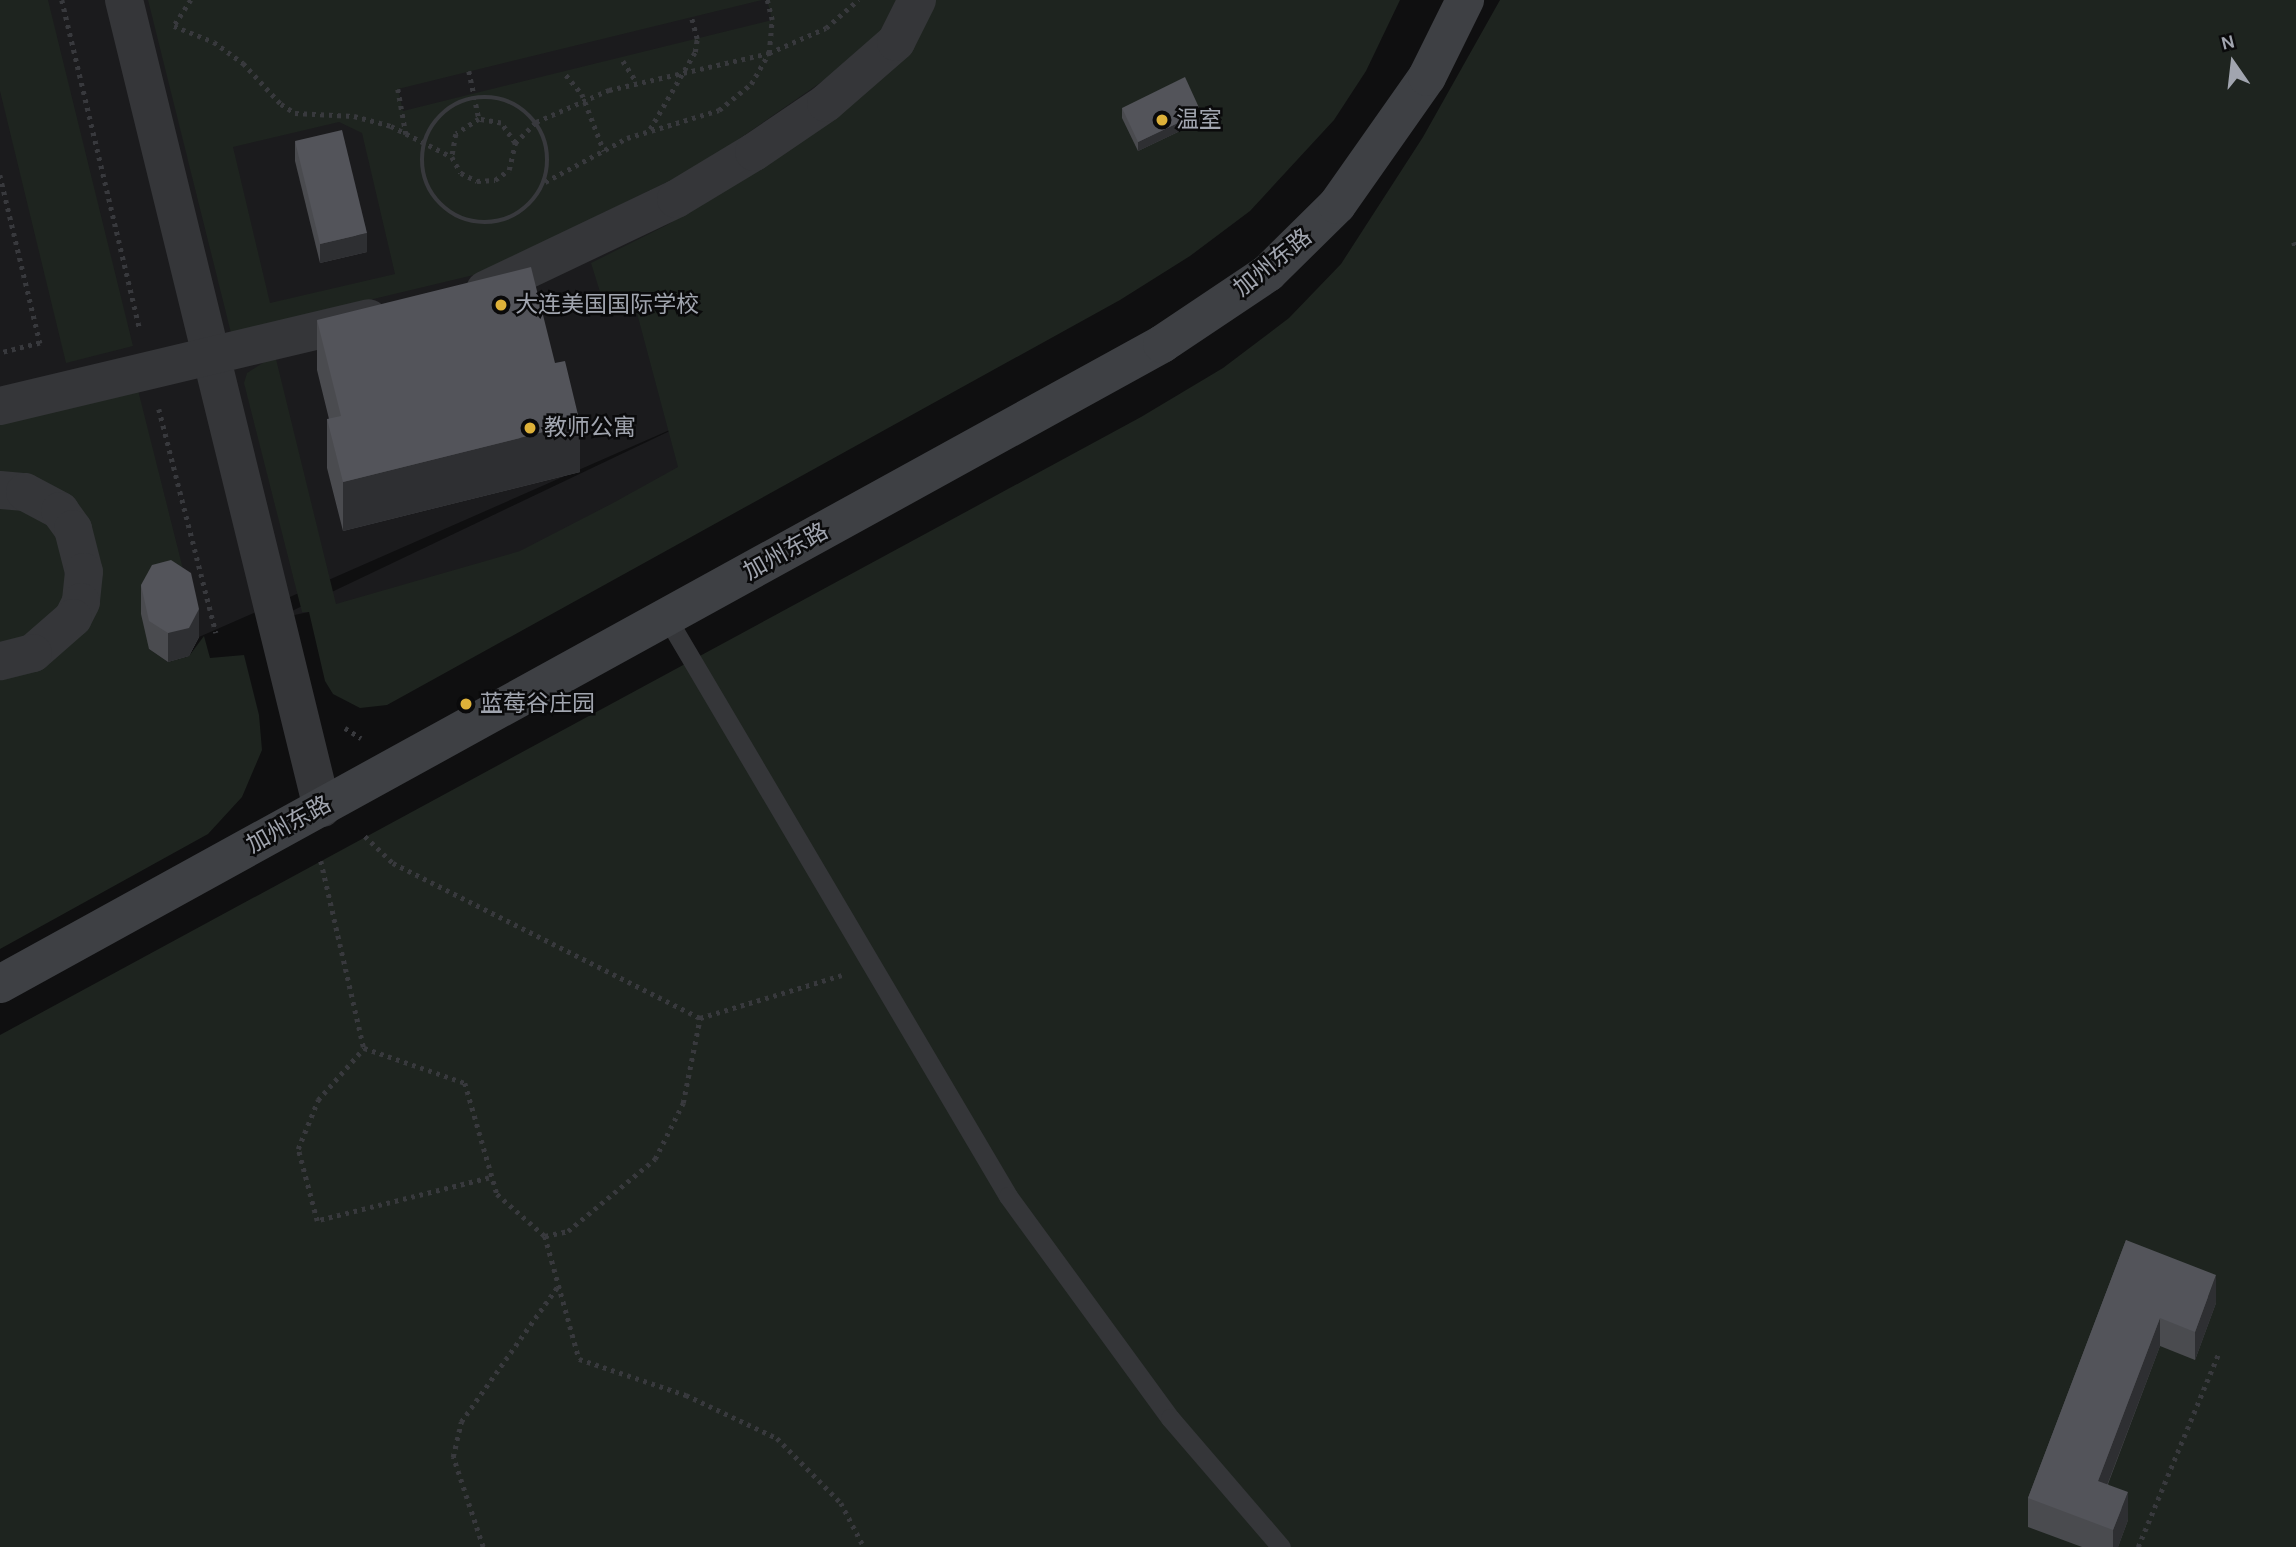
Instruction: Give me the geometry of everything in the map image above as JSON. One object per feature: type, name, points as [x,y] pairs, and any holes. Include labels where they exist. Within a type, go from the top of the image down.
[{"type":"street","points":[[124,0],[321,808]]},
{"type":"street","points":[[456,297],[483,291],[589,242],[754,152],[826,103],[896,42],[917,0]]},
{"type":"street","name":"加州东路","points":[[0,984],[1162,344],[1268,273],[1337,205],[1380,150],[1427,77],[1465,0]]},
{"type":"street","points":[[0,406],[402,310]]},
{"type":"street","points":[[0,490],[25,492],[60,511],[73,530],[84,572],[81,601],[73,618],[33,653],[0,661]]},
{"type":"lane","points":[[667,618],[870,966],[1009,1196],[1170,1418],[1281,1547]]},
{"type":"path","points":[[62,0],[149,370],[216,633]]},
{"type":"path","points":[[191,0],[174,26],[214,42],[243,64],[281,104],[310,115],[362,118],[407,134],[453,157],[468,178],[486,182],[509,170],[515,143],[536,122],[636,81],[769,53],[826,28],[858,0]]},
{"type":"path","points":[[545,182],[650,128],[705,116],[732,102],[751,84],[769,53],[772,20],[767,0]]},
{"type":"path","points":[[650,128],[696,46],[691,17]]},
{"type":"path","points":[[623,61],[636,81]]},
{"type":"path","points":[[469,71],[479,119]]},
{"type":"path","points":[[566,75],[585,100],[604,151]]},
{"type":"path","points":[[398,89],[407,134]]},
{"type":"path","points":[[475,98],[502,99],[536,122],[549,161],[545,182],[535,200],[500,222],[479,224],[459,218],[429,190],[422,170],[424,142],[442,114],[475,98]]},
{"type":"path","points":[[453,157],[456,134],[479,119],[501,123],[515,143]]},
{"type":"path","points":[[0,175],[40,343],[0,353]]},
{"type":"path","points":[[2294,242],[2296,250]]},
{"type":"path","points":[[334,721],[360,738],[371,738]]},
{"type":"path","points":[[365,836],[393,863],[700,1018],[870,966]]},
{"type":"path","points":[[321,861],[364,1048]]},
{"type":"path","points":[[545,1236],[568,1231],[654,1159],[682,1103],[700,1018]]},
{"type":"path","points":[[364,1048],[318,1100],[298,1149],[317,1221],[489,1178]]},
{"type":"path","points":[[364,1048],[466,1083],[489,1178],[497,1194],[545,1236],[579,1359],[686,1395],[777,1438],[841,1503],[864,1547]]},
{"type":"path","points":[[483,1547],[453,1457],[461,1422],[558,1285]]},
{"type":"path","points":[[2138,1547],[2218,1355]]},
{"type":"shaded area","name":"大连美国国际学校","points":[[0,0],[1346,0],[1222,162],[377,642],[309,612],[275,619],[697,418],[199,637],[189,656],[168,662],[149,649],[0,419]]},
{"type":"shaded area","points":[[0,0],[48,0],[133,346],[66,363],[0,91]]},
{"type":"shaded area","points":[[148,0],[762,0],[398,89],[403,111],[772,20],[767,0],[903,0],[885,38],[700,166],[478,274],[231,333]],"holes":[[[339,122],[362,133],[395,274],[270,303],[233,147]]]},
{"type":"shaded area","points":[[928,0],[1400,0],[1366,71],[1334,120],[1250,211],[1190,256],[1120,300],[387,705],[360,708],[333,694],[325,681],[309,612],[302,612],[244,383],[247,373],[275,355],[336,604],[520,551],[613,503],[678,467],[634,302],[605,308],[591,263],[667,225],[763,166]]},
{"type":"shaded area","points":[[1500,0],[2296,0],[2296,1547],[0,1547],[0,1035],[1141,417],[1223,368],[1289,318],[1341,264],[1423,137]]},
{"type":"shaded area","points":[[137,386],[191,601],[149,649],[168,662],[189,656],[204,636],[210,658],[244,655],[259,715],[262,750],[242,797],[208,834],[0,949],[0,419]]},
{"type":"building","name":"温室","points":[[1185,77],[1201,112],[1138,142],[1122,108]]},
{"type":"building","points":[[342,130],[367,233],[320,244],[295,141]]},
{"type":"building","points":[[531,267],[555,363],[565,361],[580,423],[343,482],[327,419],[341,416],[317,320]]},
{"type":"building","points":[[171,560],[191,573],[199,609],[189,628],[168,633],[149,621],[141,585],[152,565]]},
{"type":"building","points":[[2126,1240],[2216,1275],[2195,1332],[2160,1318],[2098,1481],[2128,1492],[2113,1530],[2028,1498]]},
{"type":"place","name":"温室","points":[[1162,120]]},
{"type":"place","name":"大连美国国际学校","points":[[501,305]]},
{"type":"place","name":"教师公寓","points":[[530,428]]},
{"type":"place","name":"蓝莓谷庄园","points":[[466,704]]}]
